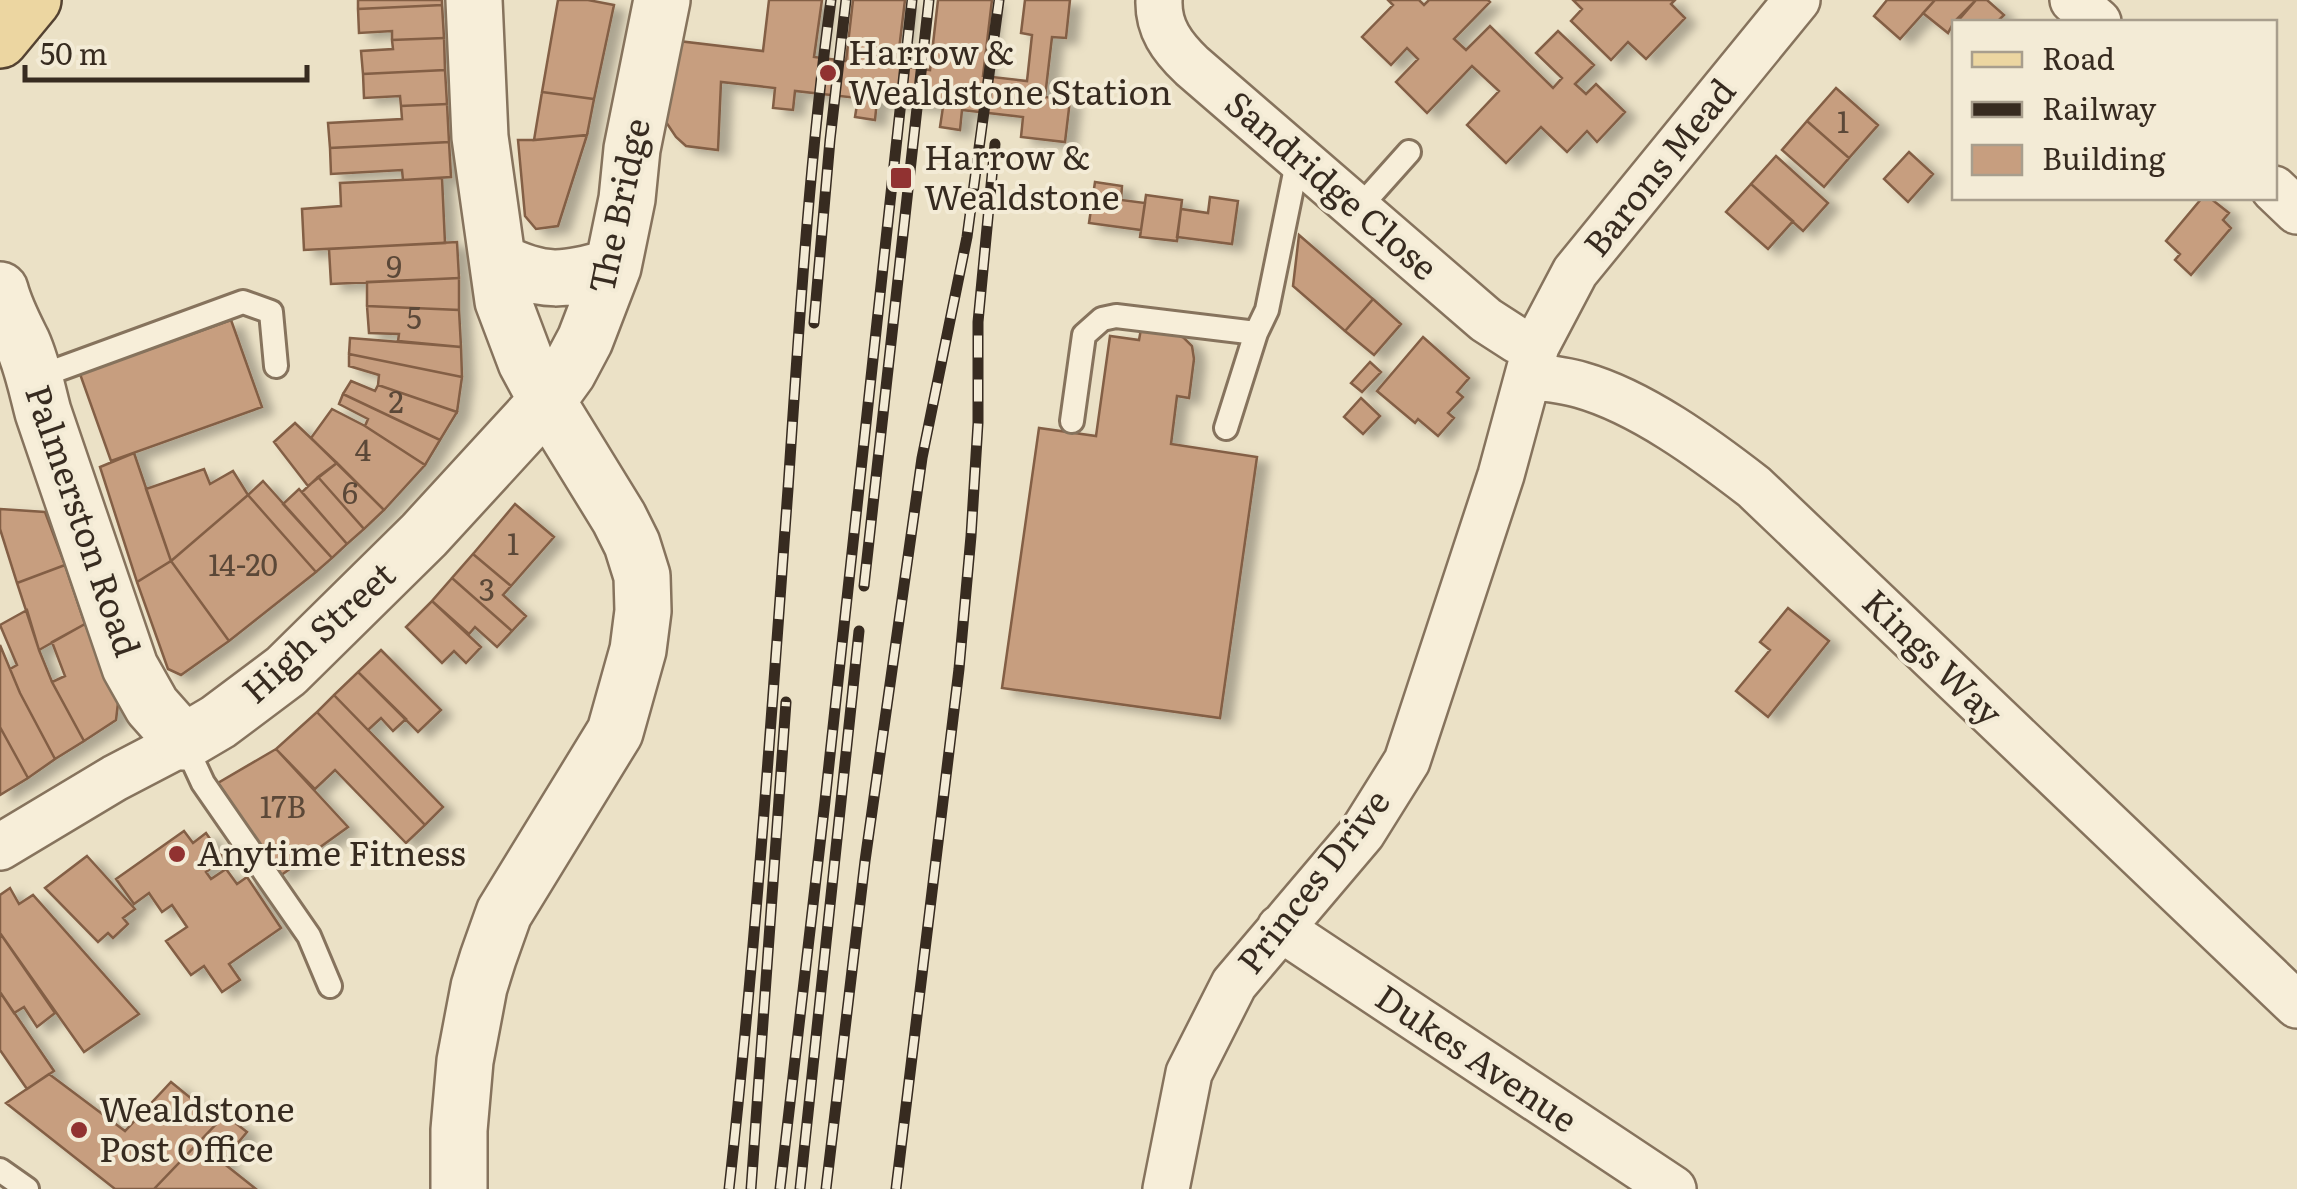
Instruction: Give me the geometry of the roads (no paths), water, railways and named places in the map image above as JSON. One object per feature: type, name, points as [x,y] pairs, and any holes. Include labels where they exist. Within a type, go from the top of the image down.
[{"type":"main road","points":[[0,40],[33,0]]},
{"type":"street","points":[[458,1189],[465,1061],[484,972],[504,914],[615,732],[638,650],[643,611],[642,576],[632,544],[526,362],[506,310],[480,137],[474,0]]},
{"type":"street","name":"The Bridge","points":[[547,401],[585,340],[613,267],[662,0]]},
{"type":"street","name":"Sandridge Close","points":[[1160,0],[1163,30],[1174,49],[1486,320],[1517,340],[1532,361]]},
{"type":"street","name":"Barons Mead","points":[[1532,361],[1575,272],[1797,0]]},
{"type":"street","points":[[2074,0],[2096,20]]},
{"type":"street","points":[[2277,192],[2297,211]]},
{"type":"street","points":[[498,261],[522,274],[546,280],[613,267]]},
{"type":"street","name":"Palmerston Road","points":[[4,316],[22,343],[130,667],[152,706],[184,742]]},
{"type":"street","name":"Princes Drive","points":[[1166,1189],[1189,1073],[1234,984],[1362,833],[1406,761],[1501,475],[1532,361]]},
{"type":"street","name":"Kings Way","points":[[1532,361],[1621,399],[1712,454],[1754,488],[2297,1005]]},
{"type":"street","name":"High Street","points":[[0,847],[218,722],[286,671],[424,535],[547,401]]},
{"type":"street","name":"Dukes Avenue","points":[[1280,928],[1673,1189]]},
{"type":"lane","points":[[1358,210],[1409,152]]},
{"type":"lane","points":[[1226,428],[1267,310],[1298,158]]},
{"type":"lane","points":[[34,378],[243,302],[270,312],[276,366]]},
{"type":"lane","points":[[1072,421],[1084,336],[1102,320],[1116,316],[1256,333]]},
{"type":"lane","points":[[184,742],[203,782],[309,936],[330,986]]},
{"type":"lane","points":[[0,1170],[27,1189]]},
{"type":"railway","points":[[729,1189],[762,839],[805,244],[831,0]]},
{"type":"railway","points":[[814,323],[846,0]]},
{"type":"railway","points":[[780,1189],[912,0]]},
{"type":"railway","points":[[864,586],[929,0]]},
{"type":"railway","points":[[826,1189],[865,861],[922,458],[967,237],[999,0]]},
{"type":"railway","points":[[896,1189],[959,669],[978,423],[978,322],[995,144]]},
{"type":"railway","points":[[800,1189],[859,631]]},
{"type":"railway","points":[[751,1189],[786,702]]},
{"type":"place","name":"Harrow & Wealdstone Station","points":[[828,73]]},
{"type":"place","name":"Harrow & Wealdstone","points":[[901,178]]},
{"type":"place","name":"Anytime Fitness","points":[[177,854]]},
{"type":"place","name":"Wealdstone Post Office","points":[[79,1130]]}]
